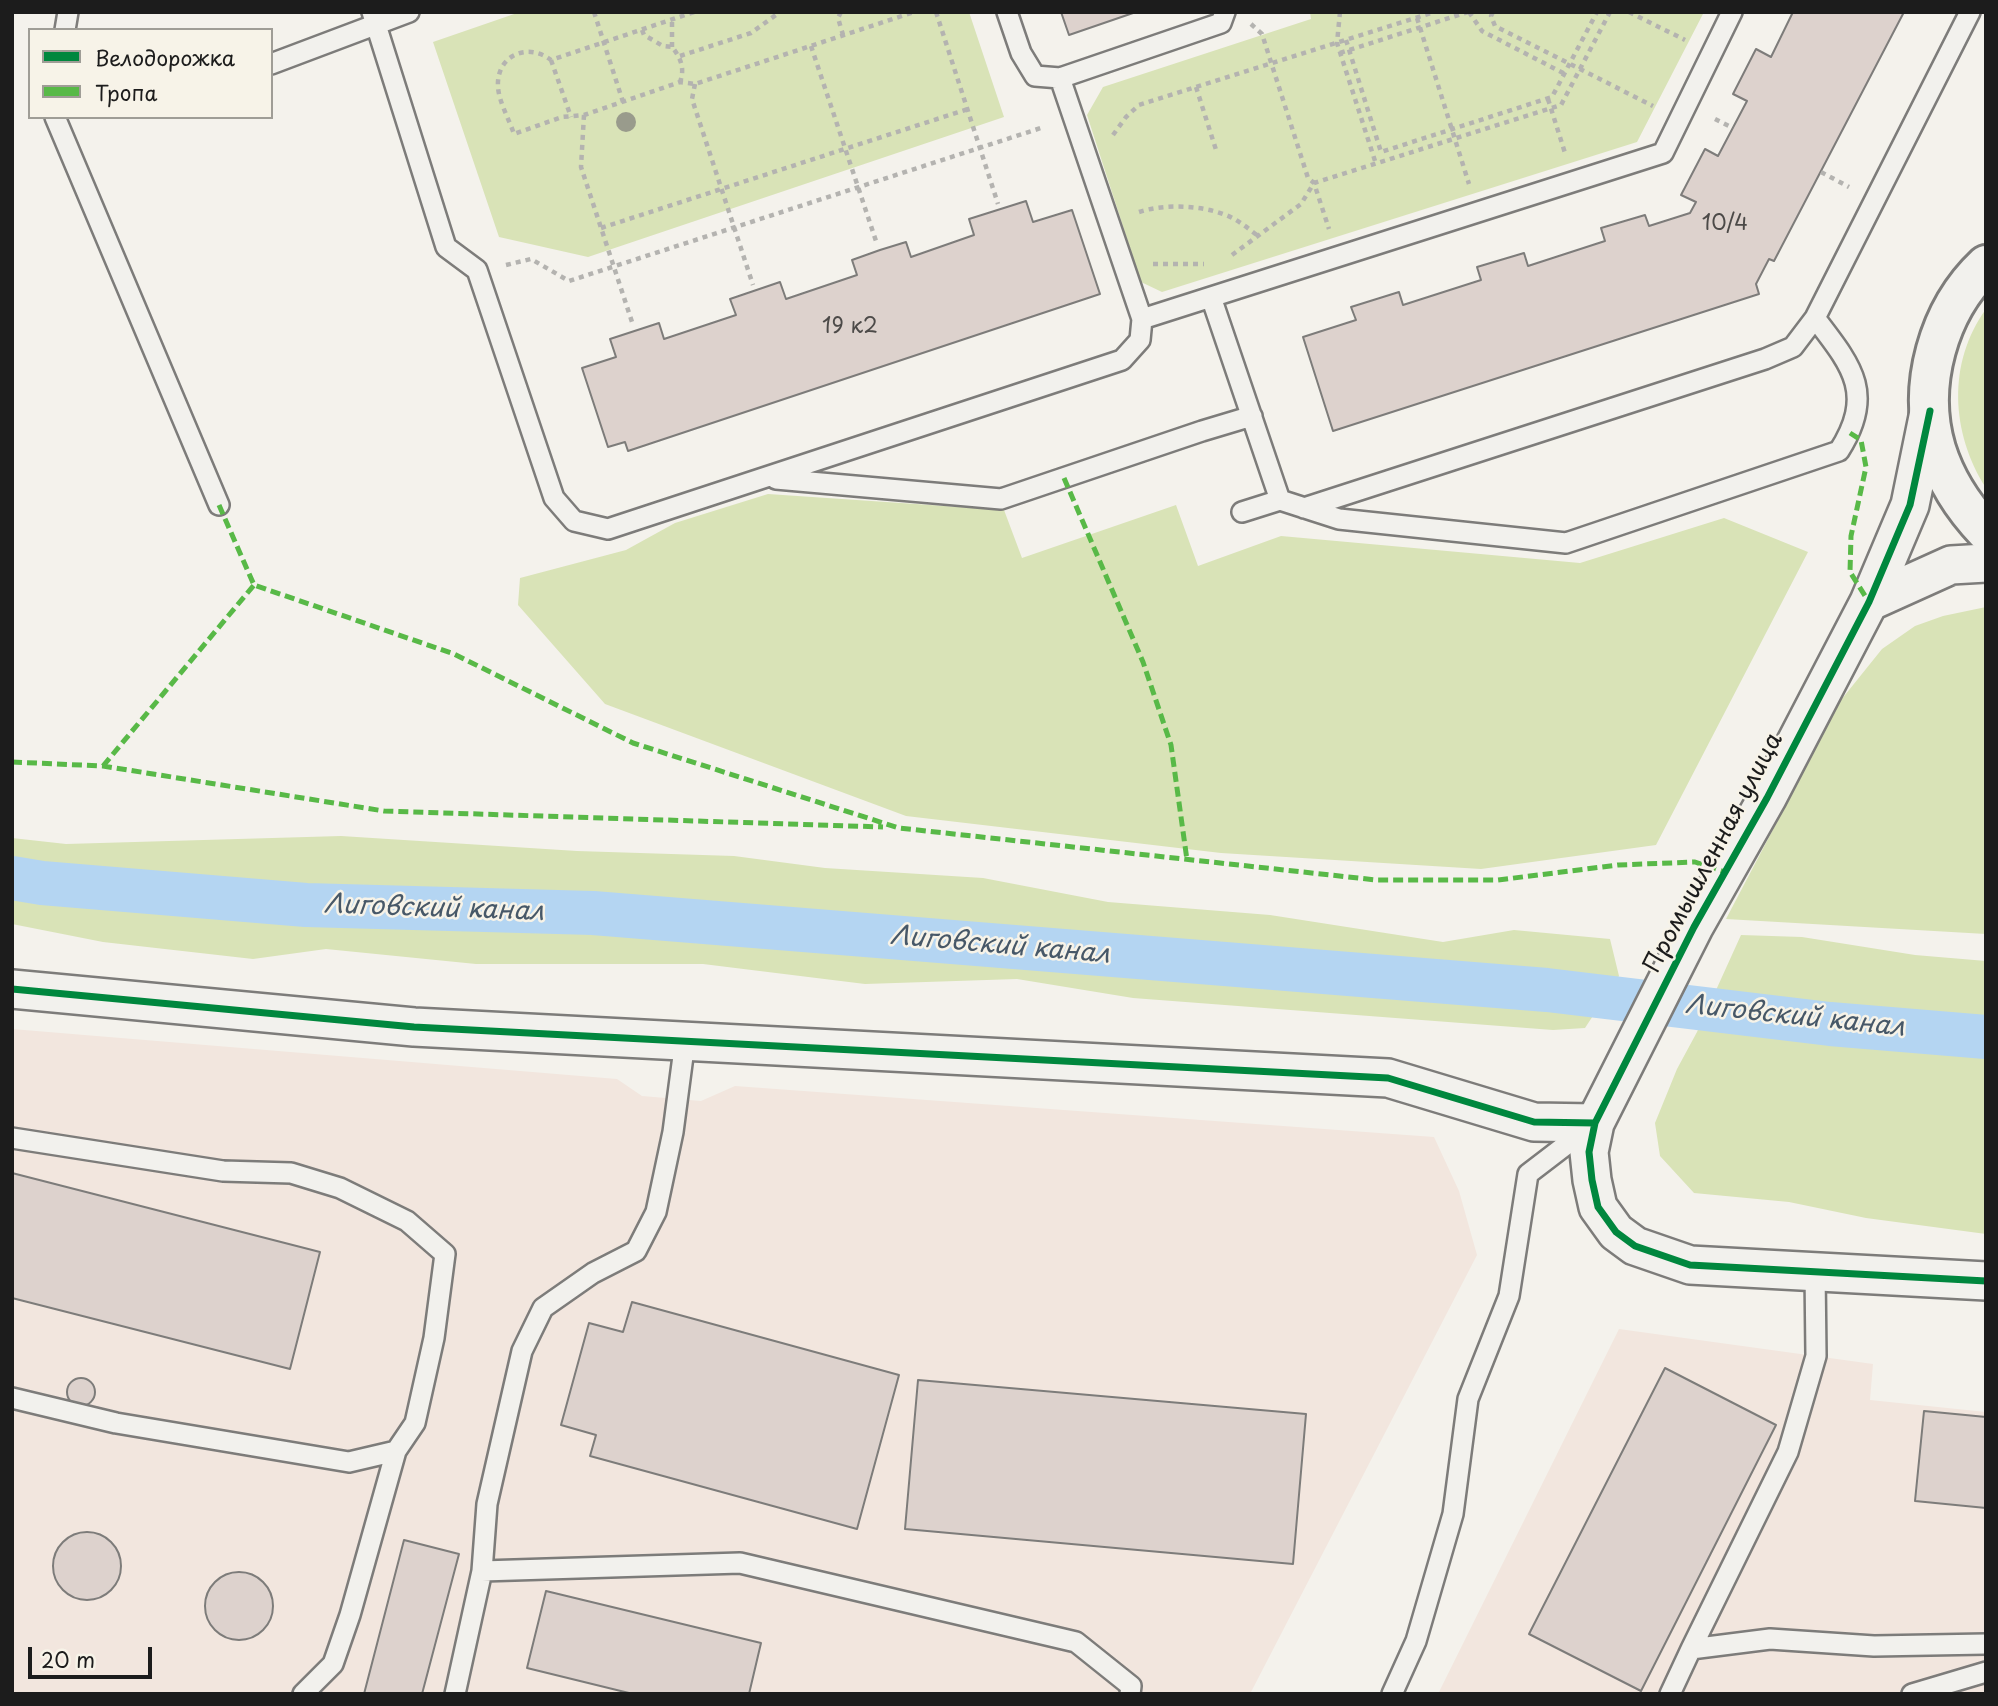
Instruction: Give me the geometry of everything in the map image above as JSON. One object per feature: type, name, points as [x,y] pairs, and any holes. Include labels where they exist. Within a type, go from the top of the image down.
[{"type":"street","points":[[1986,265],[1975,275],[1954,306],[1939,339],[1931,374],[1930,411],[1936,447],[1949,481],[1968,512],[1986,531]]},
{"type":"street","name":"Промышленная улица","points":[[1930,411],[1910,505],[1868,602],[1636,1040],[1595,1123],[1589,1152],[1598,1207],[1616,1232],[1635,1246],[1690,1265],[1986,1281]]},
{"type":"street","points":[[1868,602],[1951,565],[1986,563]]},
{"type":"street","points":[[12,989],[414,1027],[1388,1078],[1534,1122],[1595,1123]]},
{"type":"lane","points":[[273,63],[374,18],[409,12]]},
{"type":"lane","points":[[1007,12],[1021,53],[1035,76],[1060,78],[1221,23],[1225,12]]},
{"type":"lane","points":[[1142,319],[1662,153],[1732,12]]},
{"type":"lane","points":[[1304,508],[1765,359],[1793,347],[1815,318],[1970,12]]},
{"type":"lane","points":[[374,18],[446,247],[477,270],[554,498],[574,521],[608,529],[1122,360],[1140,340],[1142,319],[1060,78]]},
{"type":"lane","points":[[56,119],[219,505]]},
{"type":"lane","points":[[1211,297],[1280,500]]},
{"type":"lane","points":[[1242,512],[1280,500],[1339,519],[1566,542],[1839,451],[1850,433],[1857,401],[1856,381],[1847,360],[1815,318]]},
{"type":"lane","points":[[768,478],[1001,499],[1252,416]]},
{"type":"lane","points":[[456,1694],[482,1571],[487,1504],[522,1352],[543,1308],[593,1273],[636,1251],[656,1212],[673,1132],[685,1041]]},
{"type":"lane","points":[[1392,1694],[1416,1641],[1453,1514],[1468,1399],[1509,1296],[1528,1174],[1595,1123]]},
{"type":"lane","points":[[12,1138],[222,1171],[291,1173],[340,1188],[407,1221],[445,1254],[434,1338],[415,1423],[396,1451],[350,1615],[333,1664],[303,1694]]},
{"type":"lane","points":[[1670,1694],[1788,1452],[1816,1356],[1815,1271]]},
{"type":"lane","points":[[12,1398],[116,1423],[349,1462],[396,1451]]},
{"type":"lane","points":[[482,1571],[740,1563],[1076,1642],[1132,1686],[1130,1694]]},
{"type":"lane","points":[[1691,1649],[1770,1639],[1874,1646],[1986,1644]]},
{"type":"lane","points":[[1912,1694],[1983,1674]]},
{"type":"path","points":[[594,12],[623,102]]},
{"type":"path","points":[[551,60],[694,12]]},
{"type":"path","points":[[680,56],[751,33],[780,12]]},
{"type":"path","points":[[841,12],[838,18],[843,36]]},
{"type":"path","points":[[570,117],[551,60],[535,51],[518,53],[508,59],[501,69],[498,90],[514,134],[562,117],[570,117],[584,115],[680,82],[695,84],[914,12]]},
{"type":"path","points":[[936,12],[998,204]]},
{"type":"path","points":[[1340,12],[1337,43],[1376,164]]},
{"type":"path","points":[[1109,143],[1126,117],[1139,105],[1434,12]]},
{"type":"path","points":[[1340,53],[1468,12],[1482,31],[1565,74]]},
{"type":"path","points":[[1493,12],[1491,16],[1496,26],[1679,120]]},
{"type":"path","points":[[1346,40],[1381,152],[1552,97],[1597,12]]},
{"type":"path","points":[[1221,259],[1231,256],[1301,204],[1314,183],[1561,105],[1610,12]]},
{"type":"path","points":[[1629,12],[1711,54]]},
{"type":"path","points":[[1417,18],[1478,212]]},
{"type":"path","points":[[672,20],[672,47],[680,56],[683,73],[680,82]]},
{"type":"path","points":[[1245,20],[1262,34],[1308,178],[1314,183],[1338,257]]},
{"type":"path","points":[[642,30],[644,36],[663,46],[672,47]]},
{"type":"path","points":[[811,47],[877,244]]},
{"type":"path","points":[[695,84],[692,99],[753,285]]},
{"type":"path","points":[[1196,87],[1217,153]]},
{"type":"path","points":[[1548,99],[1574,181]]},
{"type":"path","points":[[601,228],[968,109]]},
{"type":"path","points":[[584,115],[581,167],[633,325]]},
{"type":"path","points":[[477,270],[531,259],[569,281],[1073,117]]},
{"type":"path","points":[[1137,213],[1149,209],[1180,207],[1213,211],[1224,214],[1256,235]]},
{"type":"path","points":[[1125,270],[1140,265],[1164,263],[1212,263]]},
{"type":"shaded area","points":[[12,1029],[617,1079],[642,1096],[701,1101],[735,1086],[1434,1137],[1459,1191],[1477,1255],[1250,1694],[12,1694]]},
{"type":"shaded area","points":[[1619,1329],[1873,1364],[1870,1400],[1986,1412],[1986,1694],[1438,1694]]},
{"type":"green space","points":[[520,12],[969,12],[1004,117],[588,257],[499,237],[433,42]]},
{"type":"green space","points":[[1310,12],[1704,12],[1637,142],[1162,292],[1141,282],[1087,115],[1103,87],[1311,19]]},
{"type":"green space","points":[[1986,309],[1986,488],[1974,467],[1966,444],[1958,398],[1965,352],[1973,330]]},
{"type":"green space","points":[[768,494],[1004,510],[1022,558],[1176,505],[1198,566],[1281,536],[1580,563],[1724,518],[1808,552],[1656,845],[1481,869],[1221,853],[906,816],[605,704],[518,605],[520,578],[626,550],[675,523]]},
{"type":"green space","points":[[1986,607],[1986,934],[1726,919],[1841,700],[1882,649],[1915,626],[1943,616]]},
{"type":"green space","points":[[341,836],[577,851],[734,856],[825,868],[983,878],[1108,902],[1270,915],[1443,942],[1514,930],[1610,939],[1619,976],[1585,1028],[1553,1030],[1133,998],[1017,979],[865,984],[703,964],[476,964],[326,949],[253,959],[103,942],[12,924],[12,838],[66,844]]},
{"type":"green space","points":[[1741,935],[1802,937],[1915,955],[1986,961],[1986,1234],[1866,1218],[1789,1202],[1694,1193],[1660,1156],[1655,1123],[1677,1069],[1697,1032]]},
{"type":"building","points":[[1061,12],[1136,12],[1069,35]]},
{"type":"building","points":[[1793,12],[1904,12],[1774,261],[1769,259],[1756,284],[1759,294],[1333,431],[1303,337],[1356,320],[1351,307],[1399,292],[1403,305],[1481,280],[1477,267],[1524,253],[1528,266],[1605,241],[1601,228],[1645,215],[1649,226],[1690,213],[1696,202],[1681,195],[1705,149],[1718,156],[1747,101],[1733,94],[1756,49],[1771,57]]},
{"type":"building","points":[[1026,201],[1033,222],[1072,210],[1100,294],[628,451],[625,442],[608,447],[582,368],[616,357],[610,339],[659,323],[664,339],[736,315],[730,299],[780,282],[786,299],[857,275],[852,260],[880,250],[906,242],[911,257],[974,235],[969,219]]},
{"type":"building","points":[[12,1173],[320,1252],[290,1369],[12,1298]]},
{"type":"building","points":[[632,1302],[899,1375],[857,1529],[590,1456],[596,1435],[561,1425],[589,1323],[623,1332]]},
{"type":"building","points":[[1665,1368],[1776,1425],[1641,1691],[1529,1634]]},
{"type":"building","points":[[81,1378],[91,1382],[95,1392],[91,1402],[81,1406],[71,1402],[67,1392],[71,1382]]},
{"type":"building","points":[[918,1380],[1306,1414],[1293,1564],[905,1529]]},
{"type":"building","points":[[1924,1411],[1986,1417],[1986,1508],[1915,1501]]},
{"type":"building","points":[[87,1532],[100,1535],[111,1542],[118,1553],[121,1566],[118,1579],[111,1590],[100,1597],[87,1600],[74,1597],[63,1590],[56,1579],[53,1566],[56,1553],[63,1542],[74,1535]]},
{"type":"building","points":[[404,1540],[459,1554],[422,1694],[364,1694]]},
{"type":"building","points":[[239,1572],[252,1575],[263,1582],[270,1593],[273,1606],[270,1619],[263,1630],[252,1637],[239,1640],[226,1637],[215,1630],[208,1619],[205,1606],[208,1593],[215,1582],[226,1575]]},
{"type":"building","points":[[546,1591],[761,1643],[749,1694],[633,1694],[527,1668]]},
{"type":"waterway","name":"Лиговский канал","points":[[12,878],[42,883],[306,905],[593,913],[1547,990],[1830,1024],[1986,1037]]},
{"type":"marked path","points":[[1850,433],[1861,440],[1866,467],[1851,536],[1850,572],[1869,602]]},
{"type":"marked path","points":[[1064,478],[1143,662],[1171,745],[1187,860]]},
{"type":"marked path","points":[[219,505],[254,585],[454,654],[633,743],[899,828],[1376,880],[1498,880],[1618,865],[1695,862],[1725,872]]},
{"type":"marked path","points":[[103,766],[254,585]]},
{"type":"marked path","points":[[12,762],[103,766],[384,811],[883,827]]},
{"type":"cycle path","points":[[1930,411],[1910,505],[1869,602],[1767,798],[1694,927],[1595,1123],[1589,1152],[1598,1207],[1616,1232],[1635,1246],[1690,1265],[1986,1281]]},
{"type":"cycle path","points":[[12,989],[414,1027],[1388,1078],[1534,1122],[1595,1123]]}]
